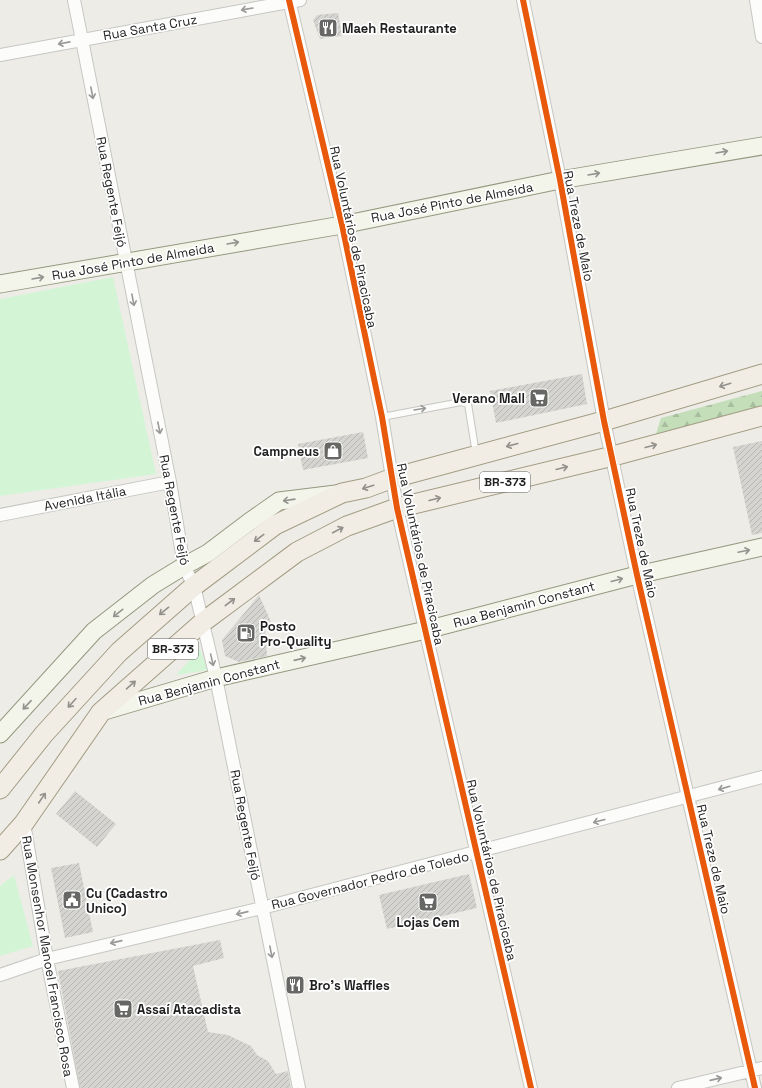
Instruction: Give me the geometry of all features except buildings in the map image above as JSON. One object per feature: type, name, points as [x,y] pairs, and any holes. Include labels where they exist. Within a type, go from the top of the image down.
[{"type":"main road","name":"BR-373","points":[[0,789],[44,734],[119,652],[194,586],[275,525],[342,493],[366,488],[393,478],[604,421],[762,374]]},
{"type":"main road","name":"BR-373","points":[[0,850],[24,824],[100,712],[203,622],[297,552],[346,526],[397,508],[613,456],[762,416]]},
{"type":"street","name":"Rua Regente Feijó","points":[[74,0],[170,482],[184,566],[194,586],[216,678],[299,1088]]},
{"type":"street","name":"Rua Treze de Maio","points":[[523,0],[560,180],[604,421],[613,456],[637,575],[688,798],[757,1069],[755,1088]]},
{"type":"street","points":[[756,0],[762,37]]},
{"type":"street","name":"Rua Santa Cruz","points":[[0,55],[293,1]]},
{"type":"street","name":"Rua Voluntários de Piracicaba","points":[[293,1],[342,224],[382,417],[397,508],[531,1088]]},
{"type":"street","name":"Rua José Pinto de Almeida","points":[[0,284],[342,224],[560,180],[762,146]]},
{"type":"street","name":"Avenida Itália","points":[[0,515],[170,482]]},
{"type":"street","points":[[0,733],[94,632],[153,585],[208,553],[279,501],[342,493]]},
{"type":"street","name":"Rua Benjamin Constant","points":[[100,712],[216,678],[426,630],[637,575],[762,547]]},
{"type":"street","name":"Rua Governador Pedro de Toledo","points":[[0,975],[47,959],[262,908],[688,798],[762,777]]},
{"type":"street","name":"Rua Monsenhor Manoel Francisco Rosa","points":[[24,824],[47,959],[73,1088]]},
{"type":"street","points":[[678,1088],[757,1069]]},
{"type":"lane","points":[[382,417],[461,402],[468,404],[476,455]]},
{"type":"green space","points":[[113,277],[156,474],[0,496],[0,299]]},
{"type":"green space","points":[[762,391],[762,408],[656,434],[661,418]]},
{"type":"green space","points":[[200,649],[208,670],[176,675]]},
{"type":"green space","points":[[14,875],[33,946],[0,956],[0,886]]},
{"type":"cycle path","points":[[289,0],[342,225],[382,417],[397,508],[531,1088]]},
{"type":"cycle path","points":[[523,0],[560,180],[604,421],[637,575],[755,1088]]},
{"type":"place","name":"Maeh Restaurante","points":[[328,28]]},
{"type":"place","name":"Verano Mall","points":[[539,398]]},
{"type":"place","name":"Campneus","points":[[333,451]]},
{"type":"place","name":"Posto Pro-Quality","points":[[246,633]]},
{"type":"place","name":"Cu (Cadastro Unico)","points":[[72,900]]},
{"type":"place","name":"Lojas Cem","points":[[428,902]]},
{"type":"place","name":"Bro's Waffles","points":[[295,985]]},
{"type":"place","name":"Assaí Atacadista","points":[[123,1009]]}]
